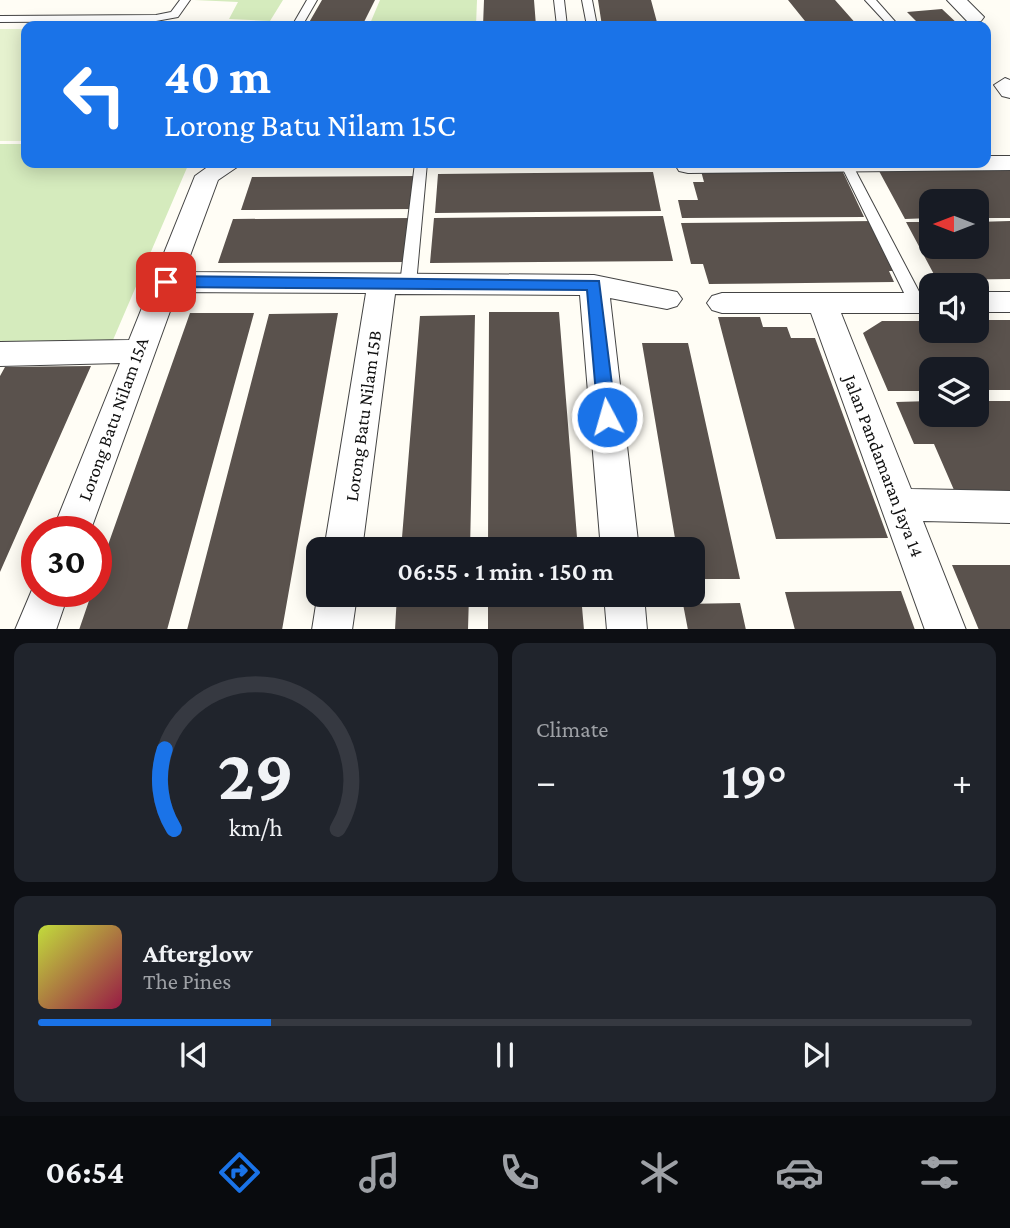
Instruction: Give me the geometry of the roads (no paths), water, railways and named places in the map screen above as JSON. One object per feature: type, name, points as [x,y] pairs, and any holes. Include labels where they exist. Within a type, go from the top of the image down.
[{"type":"street","points":[[956,0],[974,17]]},
{"type":"street","points":[[991,163],[1010,163]]},
{"type":"street","name":"Lorong Batu Nilam 15A","points":[[77,516],[207,176],[222,168]]},
{"type":"street","points":[[166,282],[594,285],[667,299]]},
{"type":"street","name":"Lorong Batu Nilam 15B","points":[[346,537],[395,283]]},
{"type":"street","points":[[594,285],[619,537]]},
{"type":"street","points":[[989,302],[1010,302]]},
{"type":"street","points":[[722,303],[919,303]]},
{"type":"street","name":"Jalan Pandamaran Jaya 14","points":[[822,303],[946,629]]},
{"type":"street","points":[[0,354],[138,351]]},
{"type":"street","points":[[899,505],[1010,507]]},
{"type":"street","points":[[35,629],[43,607]]},
{"type":"street","points":[[332,629],[335,607]]},
{"type":"street","points":[[625,607],[628,629]]},
{"type":"lane","points":[[0,19],[156,18],[174,15],[185,0]]},
{"type":"lane","points":[[300,21],[312,0]]},
{"type":"lane","points":[[559,0],[561,21]]},
{"type":"lane","points":[[587,0],[591,21]]},
{"type":"lane","points":[[870,0],[889,21]]},
{"type":"lane","points":[[395,283],[420,168]]},
{"type":"lane","points":[[848,168],[919,294]]}]
